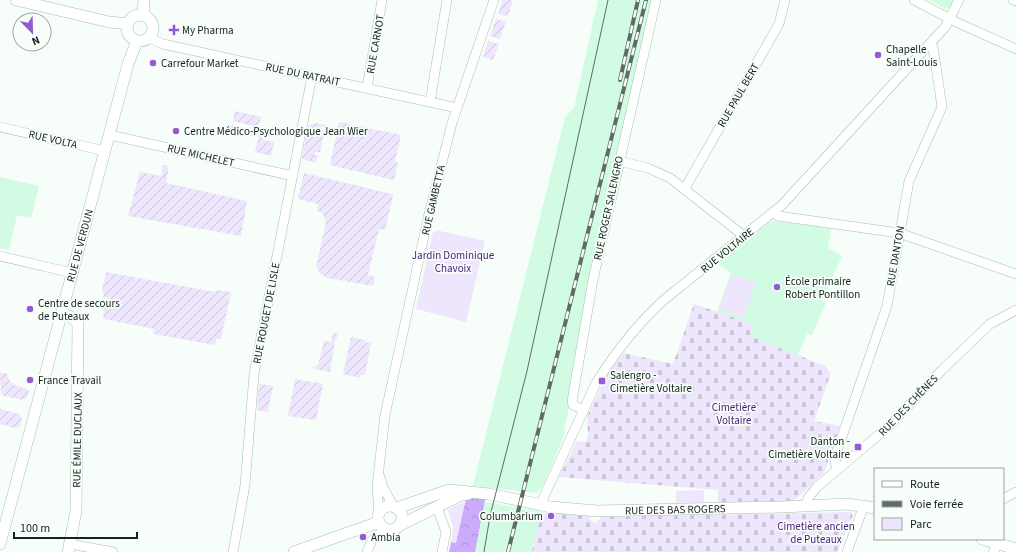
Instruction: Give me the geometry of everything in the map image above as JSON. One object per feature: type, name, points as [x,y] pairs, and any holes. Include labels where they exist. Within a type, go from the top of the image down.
[{"type":"street","points":[[16,0],[109,22],[128,24]]},
{"type":"street","points":[[144,0],[144,16]]},
{"type":"street","name":"RUE CARNOT","points":[[367,88],[382,0]]},
{"type":"street","points":[[430,102],[447,0]]},
{"type":"street","name":"RUE GAMBETTA","points":[[381,522],[377,486],[385,415],[443,154],[494,0]]},
{"type":"street","name":"RUE ROGER SALENGRO","points":[[584,410],[573,405],[572,401],[593,280],[618,161],[656,0]]},
{"type":"street","name":"RUE PAUL BERT","points":[[685,188],[779,24],[785,0]]},
{"type":"street","points":[[914,0],[1016,49]]},
{"type":"street","name":"RUE VOLTAIRE","points":[[540,505],[596,383],[605,369],[649,314],[774,212],[930,44],[951,19],[959,0]]},
{"type":"street","points":[[144,16],[148,18],[153,25],[152,33],[149,38],[143,41],[137,41],[129,35],[128,24],[134,17],[144,16]]},
{"type":"street","name":"RUE DU RATRAIT","points":[[149,38],[163,44],[457,108]]},
{"type":"street","name":"RUE DE VERDUN","points":[[0,544],[130,56],[137,41]]},
{"type":"street","name":"RUE DANTON","points":[[838,469],[835,463],[836,454],[887,306],[909,181],[942,106],[933,47],[930,44]]},
{"type":"street","name":"RUE ROUGET DE LISLE","points":[[233,552],[245,485],[254,374],[312,76]]},
{"type":"street","name":"RUE VOLTA","points":[[0,127],[105,151]]},
{"type":"street","name":"RUE MICHELET","points":[[110,135],[292,176]]},
{"type":"street","points":[[618,161],[661,173],[685,188],[744,236]]},
{"type":"street","points":[[774,212],[778,216],[899,233],[1016,274]]},
{"type":"street","points":[[0,256],[72,273]]},
{"type":"street","name":"RUE DES CHÊNES","points":[[807,505],[810,494],[889,426],[942,370],[990,324],[1016,310]]},
{"type":"street","name":"RUE ÉMILE DUCLAUX","points":[[62,314],[71,317],[78,323],[76,511],[69,548]]},
{"type":"street","name":"RUE GAMBETTA","points":[[380,452],[380,479],[395,507]]},
{"type":"street","name":"RUE DES BAS ROGERS","points":[[395,507],[449,490],[477,493],[540,505],[597,511],[847,504],[874,508]]},
{"type":"street","points":[[1004,498],[1016,492]]},
{"type":"street","name":"RUE DES BAS ROGERS","points":[[400,525],[461,495],[477,493]]},
{"type":"street","points":[[847,552],[864,506]]},
{"type":"street","points":[[294,552],[381,522],[395,529],[400,525],[402,514],[395,507],[383,508],[381,522],[367,552]]},
{"type":"street","points":[[437,507],[446,532],[442,552]]},
{"type":"street","points":[[984,540],[996,548],[1016,549]]},
{"type":"street","points":[[69,548],[113,552]]},
{"type":"shaded area","points":[[598,0],[654,0],[617,150],[563,438],[543,486],[537,493],[473,486],[565,117],[574,108]]},
{"type":"shaded area","points":[[929,0],[953,0],[950,7],[946,9]]},
{"type":"shaded area","points":[[0,177],[39,186],[31,218],[17,215],[9,250],[0,248]]},
{"type":"shaded area","name":"École primaire Robert Pontillon","points":[[774,221],[831,228],[828,248],[842,256],[822,301],[826,303],[812,335],[807,334],[798,355],[750,336],[753,324],[717,312],[731,273],[717,264],[770,222]]},
{"type":"shaded area","points":[[482,501],[542,512],[532,552],[455,552]]},
{"type":"green space","points":[[502,0],[513,0],[508,16],[498,14]]},
{"type":"green space","points":[[496,19],[506,21],[500,39],[490,36]]},
{"type":"green space","points":[[488,41],[499,44],[493,60],[483,57]]},
{"type":"green space","points":[[235,111],[261,117],[259,125],[261,128],[272,129],[270,137],[256,127],[233,121]]},
{"type":"green space","points":[[339,122],[401,135],[395,162],[398,163],[394,180],[330,165]]},
{"type":"green space","points":[[316,123],[325,125],[324,127],[322,126],[320,128],[324,131],[320,152],[315,152],[315,155],[318,155],[316,163],[302,159],[308,126]]},
{"type":"green space","points":[[227,124],[254,131],[258,135],[257,137],[225,130]]},
{"type":"green space","points":[[259,135],[264,140],[274,142],[271,156],[255,152]]},
{"type":"green space","points":[[163,165],[169,166],[166,183],[247,201],[244,221],[241,222],[243,223],[241,236],[128,216],[140,172],[161,176]]},
{"type":"green space","points":[[304,173],[392,194],[393,196],[385,230],[379,229],[368,275],[375,277],[373,286],[327,278],[321,274],[316,267],[326,223],[323,214],[317,210],[318,204],[298,199]]},
{"type":"green space","name":"Jardin Dominique Chavoix","points":[[436,230],[485,241],[466,322],[416,309],[433,232],[436,232]]},
{"type":"green space","points":[[106,272],[215,292],[216,290],[231,292],[221,339],[216,339],[215,345],[153,334],[154,329],[103,319],[103,312],[107,298],[103,297],[104,293],[102,290]]},
{"type":"green space","points":[[732,274],[756,283],[743,318],[719,309]]},
{"type":"green space","name":"Cimetière Voltaire","points":[[694,304],[753,324],[750,336],[825,366],[831,373],[814,421],[840,426],[824,473],[793,501],[718,502],[718,490],[559,477],[577,441],[585,442],[588,436],[587,417],[608,372],[624,353],[673,364]]},
{"type":"green space","points":[[333,333],[338,334],[335,340],[330,372],[312,368],[318,365],[324,341],[331,342]]},
{"type":"green space","points":[[351,337],[371,343],[365,375],[360,375],[360,378],[343,374]]},
{"type":"green space","points":[[0,372],[8,374],[10,381],[13,384],[29,391],[27,397],[22,400],[1,395]]},
{"type":"green space","points":[[295,379],[323,384],[316,420],[288,416]]},
{"type":"green space","points":[[259,384],[273,386],[268,412],[257,410]]},
{"type":"green space","points":[[0,409],[19,414],[22,419],[20,426],[15,428],[0,424]]},
{"type":"green space","points":[[704,490],[704,502],[676,503],[676,491]]},
{"type":"green space","points":[[466,499],[485,499],[475,552],[449,552],[451,542],[456,543]]},
{"type":"green space","points":[[466,502],[456,543],[451,542],[453,528],[448,510],[454,506]]},
{"type":"green space","name":"Cimetière ancien de Puteaux","points":[[542,512],[589,516],[591,521],[596,523],[601,517],[851,512],[853,515],[837,552],[532,552]]},
{"type":"tram line","points":[[484,552],[490,516],[527,371],[608,0]]},
{"type":"railway","points":[[620,80],[638,0]]},
{"type":"railway","points":[[508,552],[646,0]]},
{"type":"place","name":"My Pharma","points":[[174,30]]},
{"type":"place","name":"Chapelle Saint-Louis","points":[[878,55]]},
{"type":"place","name":"Carrefour Market","points":[[153,63]]},
{"type":"place","name":"Centre Médico-Psychologique Jean Wier","points":[[176,131]]},
{"type":"place","name":"École primaire Robert Pontillon","points":[[777,287]]},
{"type":"place","name":"Centre de secours de Puteaux","points":[[30,309]]},
{"type":"place","name":"France Travail","points":[[30,380]]},
{"type":"place","name":"Salengro - Cimetière Voltaire","points":[[602,381]]},
{"type":"place","name":"Danton - Cimetière Voltaire","points":[[858,447]]},
{"type":"place","name":"Columbarium","points":[[551,516]]},
{"type":"place","name":"Ambia","points":[[363,537]]}]
